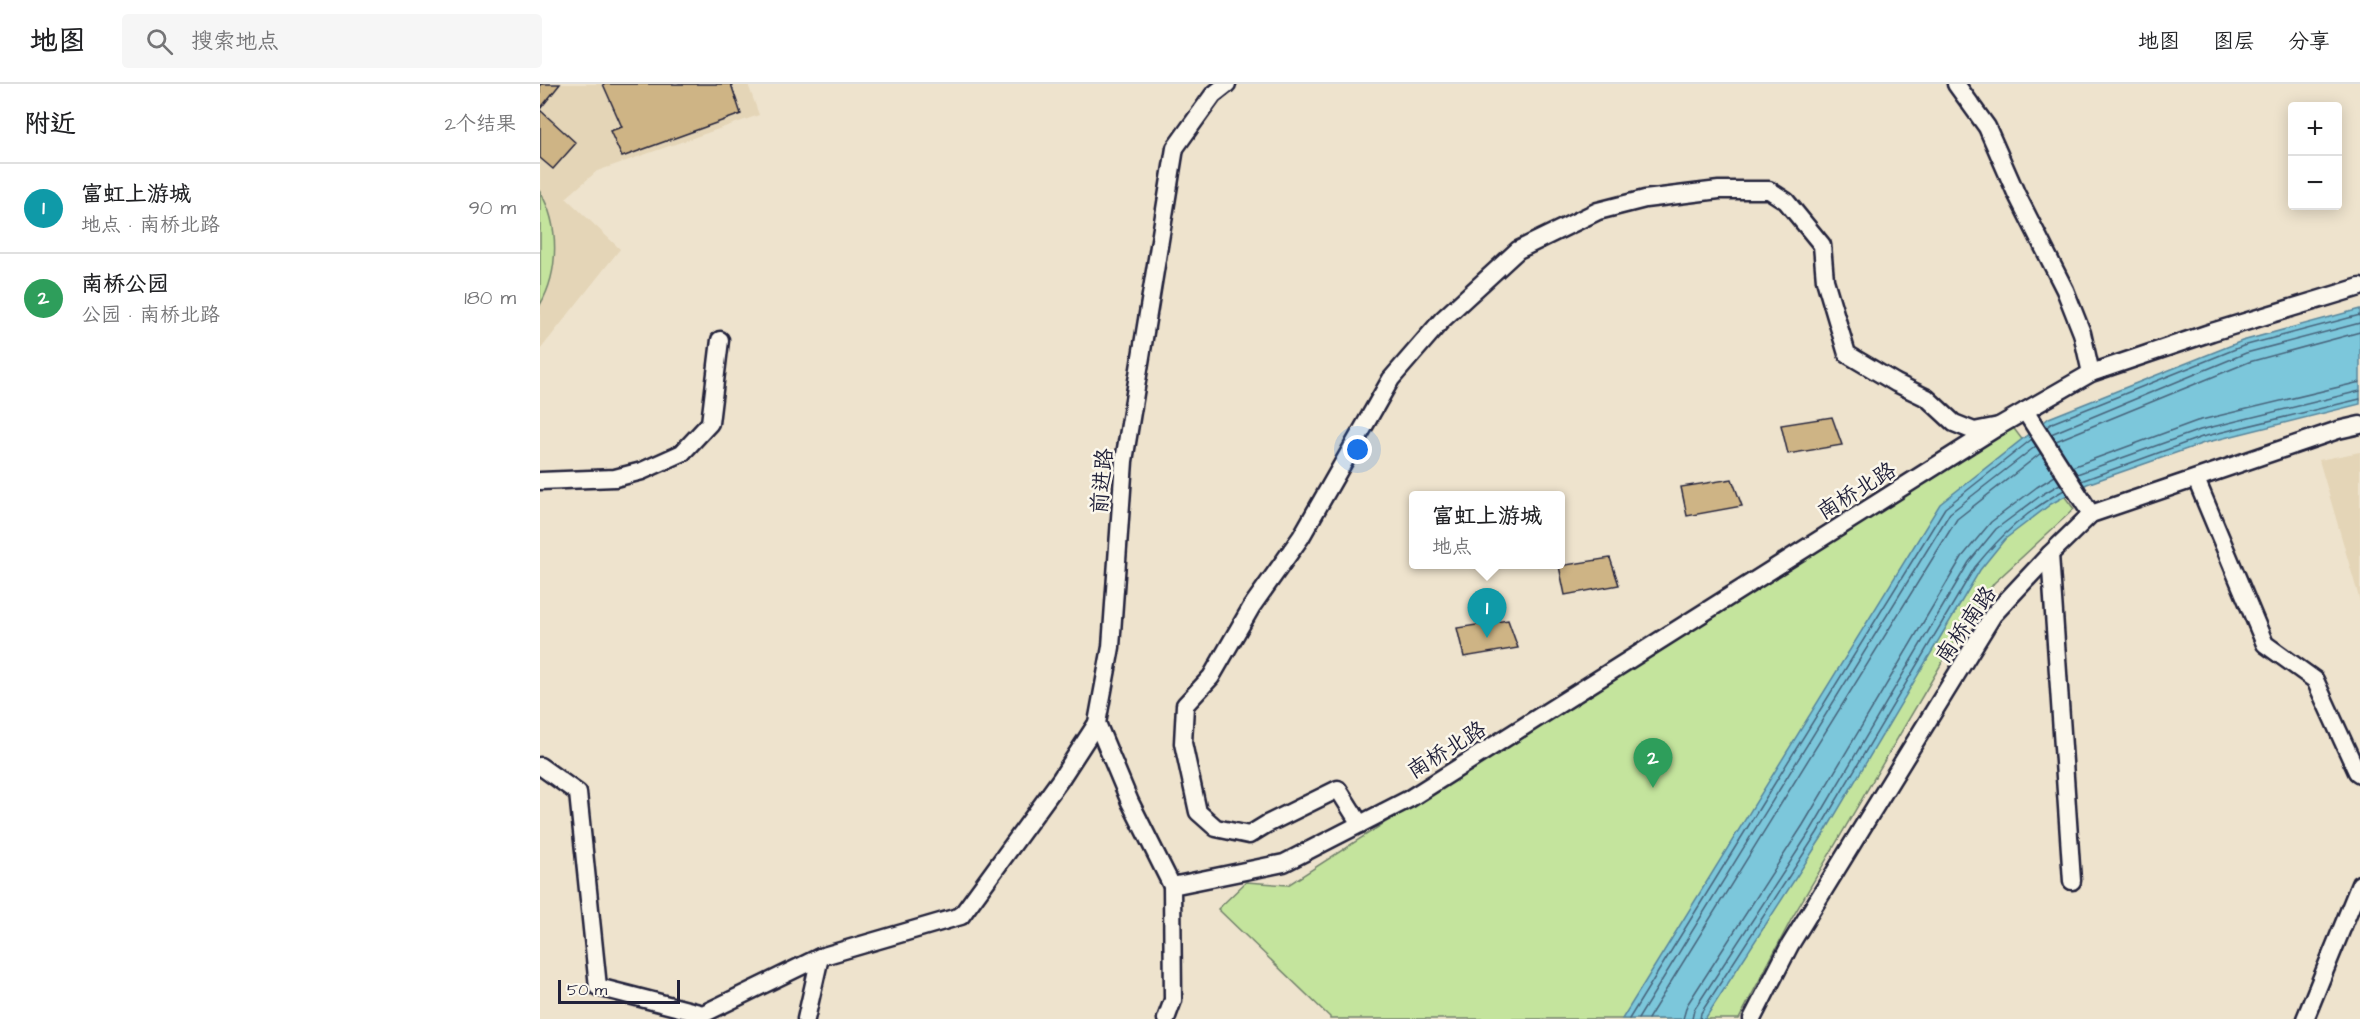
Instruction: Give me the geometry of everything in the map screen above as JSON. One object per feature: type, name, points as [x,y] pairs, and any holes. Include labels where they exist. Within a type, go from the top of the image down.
[{"type":"street","name":"前进路","points":[[1097,723],[1111,647],[1124,461],[1175,148],[1214,95],[1227,84]]},
{"type":"street","points":[[1956,84],[1988,127],[2016,193],[2065,290],[2082,333],[2091,373]]},
{"type":"street","points":[[1360,824],[1338,789],[1249,835],[1216,828],[1198,812],[1183,743],[1185,705],[1211,677],[1252,606],[1301,537],[1391,379],[1442,321],[1518,250],[1598,211],[1636,201],[1719,190],[1769,190],[1786,201],[1822,245],[1825,280],[1847,354],[1927,398],[1954,423],[1974,431],[1999,426]]},
{"type":"street","name":"南桥北路","points":[[1172,886],[1284,864],[1409,799],[1999,426],[2091,373],[2212,332],[2360,287]]},
{"type":"street","points":[[540,481],[615,478],[642,471],[682,453],[710,423],[720,340]]},
{"type":"street","points":[[2025,411],[2091,514]]},
{"type":"street","name":"南桥南路","points":[[1752,1019],[1790,945],[1993,615],[2091,514],[2338,430],[2360,426]]},
{"type":"street","points":[[2196,479],[2265,644],[2315,680],[2357,772],[2360,774]]},
{"type":"street","points":[[2050,554],[2072,881]]},
{"type":"street","points":[[1097,723],[1130,802],[1172,886],[1173,1000],[1166,1019]]},
{"type":"street","points":[[540,766],[578,793],[598,987],[702,1014],[820,957],[961,916],[1060,780],[1097,723]]},
{"type":"street","points":[[2305,1019],[2360,885]]},
{"type":"street","points":[[806,1019],[820,957]]},
{"type":"shaded area","points":[[540,84],[748,84],[759,115],[597,171],[566,198],[620,249],[540,350]]},
{"type":"shaded area","points":[[2360,452],[2360,601],[2319,460]]},
{"type":"green space","points":[[540,192],[551,219],[555,248],[551,278],[540,305]]},
{"type":"green space","points":[[2009,422],[2074,509],[1994,583],[1960,632],[1792,918],[1739,1019],[1330,1019],[1218,909],[1246,882],[1288,885]]},
{"type":"water","points":[[2360,309],[2360,404],[2204,443],[2087,484],[2051,504],[2005,539],[1980,570],[1822,837],[1705,1019],[1622,1019],[1940,504],[2049,418],[2242,341]]},
{"type":"building","points":[[540,84],[560,84],[540,109]]},
{"type":"building","points":[[603,84],[731,84],[741,114],[622,157],[610,131],[622,127]]},
{"type":"building","points":[[540,110],[576,143],[553,169],[540,158]]},
{"type":"building","points":[[1832,417],[1842,445],[1788,454],[1781,425]]},
{"type":"building","points":[[1732,479],[1742,506],[1687,516],[1681,487]]},
{"type":"building","points":[[1610,558],[1619,585],[1565,595],[1560,569],[1565,569],[1565,565]]},
{"type":"building","points":[[1508,620],[1518,648],[1464,657],[1457,628]]},
{"type":"place","name":"富虹上游城","points":[[1487,638]]},
{"type":"place","name":"南桥公园","points":[[1653,788]]}]
